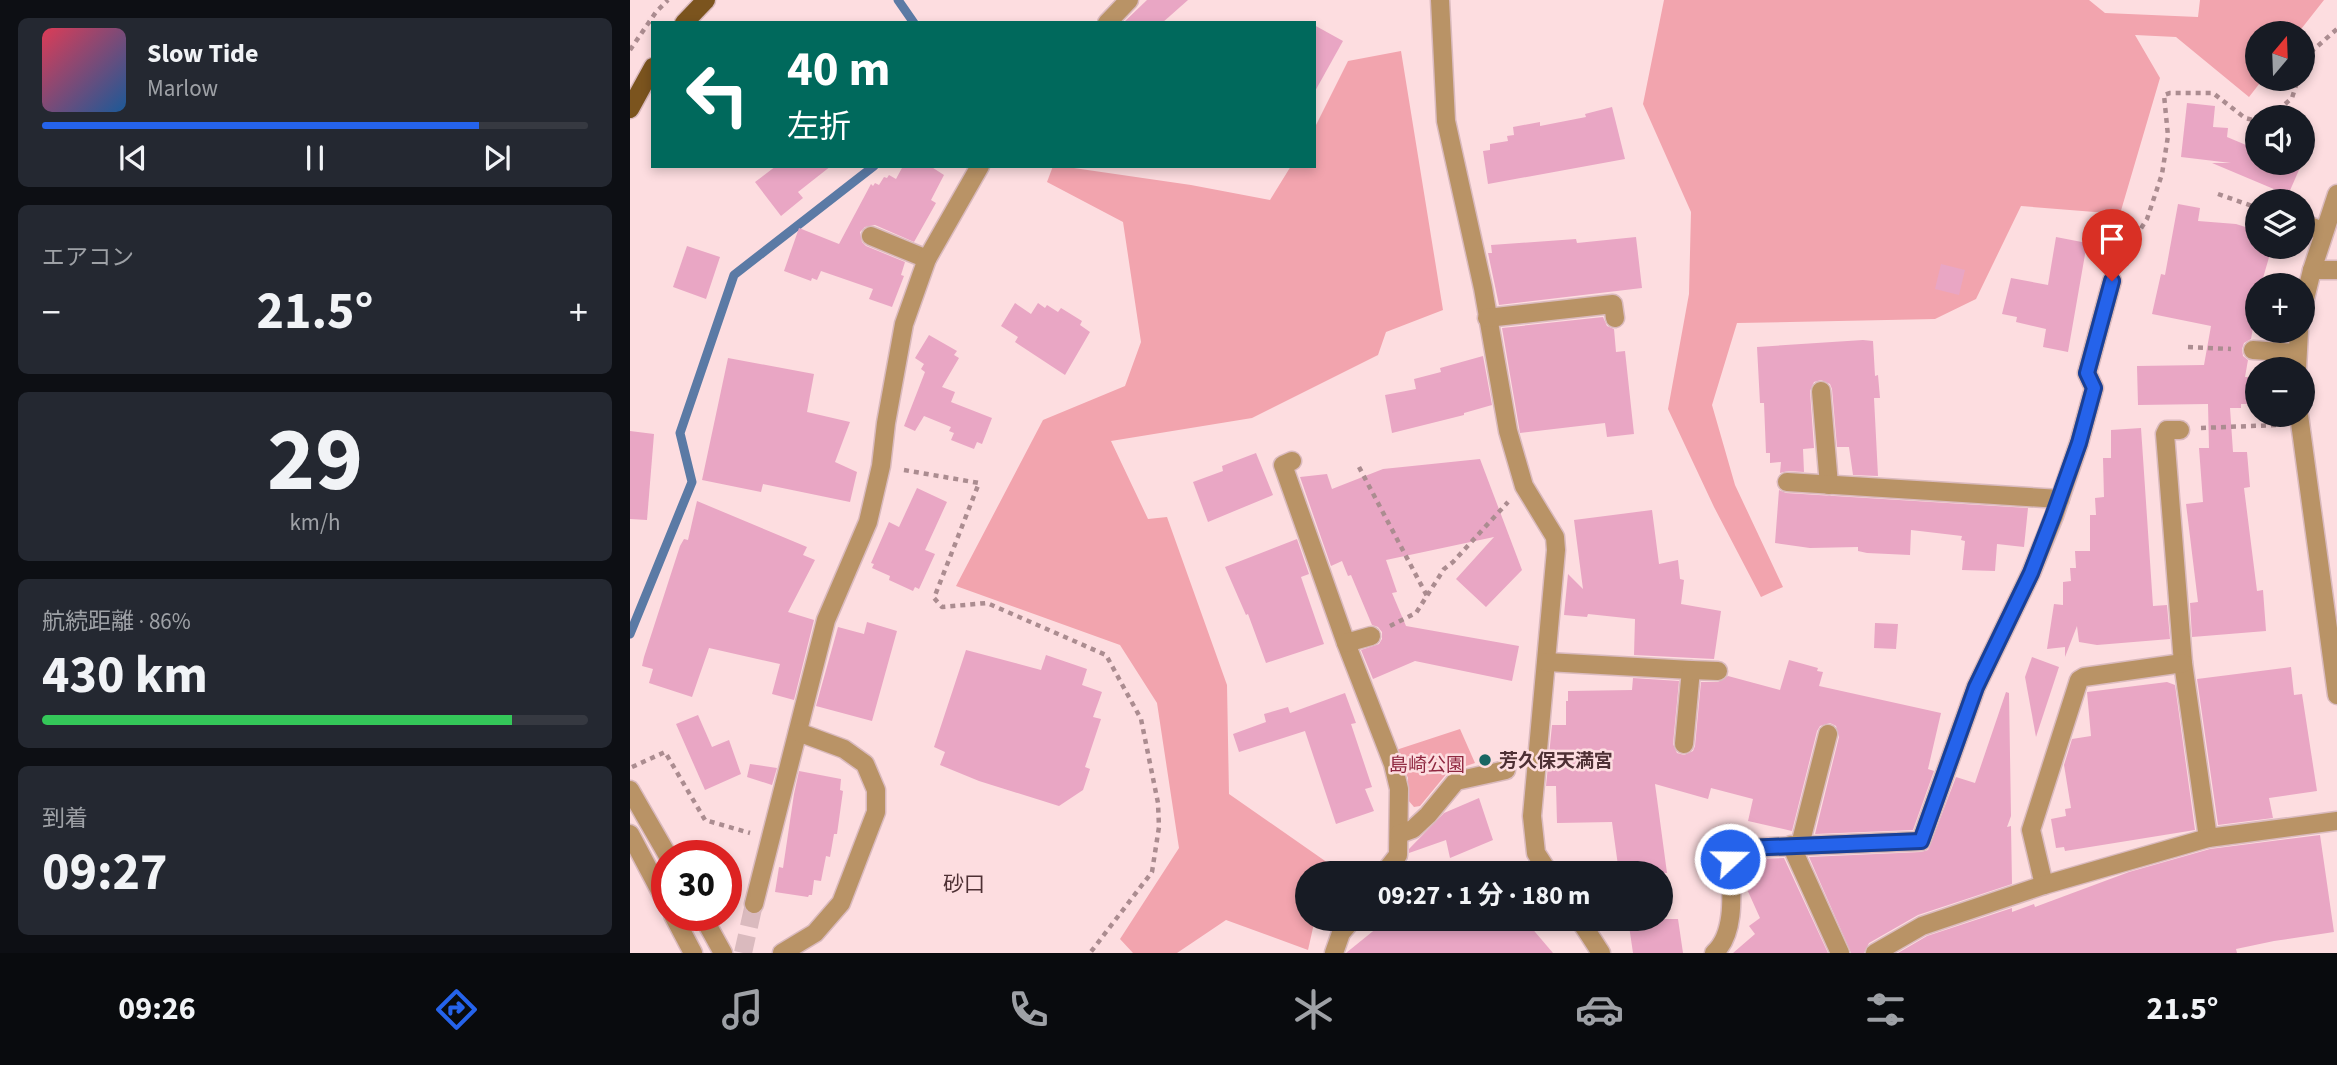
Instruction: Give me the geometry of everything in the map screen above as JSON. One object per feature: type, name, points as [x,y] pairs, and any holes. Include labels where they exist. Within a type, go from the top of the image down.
[{"type":"main road","points":[[686,21],[706,0]]},
{"type":"main road","points":[[630,109],[651,71]]},
{"type":"street","points":[[1109,21],[1129,0]]},
{"type":"street","points":[[1440,0],[1446,121],[1483,288],[1508,431],[1524,486],[1555,537],[1547,662],[1532,816],[1536,853],[1541,861]]},
{"type":"street","points":[[754,904],[826,620],[868,522],[881,466],[904,324],[927,259],[979,168]]},
{"type":"street","points":[[2311,273],[2337,194]]},
{"type":"street","points":[[2315,228],[2324,231]]},
{"type":"street","points":[[871,236],[927,259]]},
{"type":"street","points":[[2312,270],[2337,270]]},
{"type":"street","points":[[1714,953],[1722,946],[1728,923],[1731,900],[1730,859],[1745,848],[1921,841],[1976,687],[2031,573],[2060,499],[2094,388],[2087,373],[2112,281]]},
{"type":"street","points":[[1487,318],[1613,304],[1615,318]]},
{"type":"street","points":[[2253,350],[2280,357]]},
{"type":"street","points":[[1821,391],[1829,485]]},
{"type":"street","points":[[2300,427],[2337,695]]},
{"type":"street","points":[[2180,429],[2167,430],[2165,434],[2183,663],[2208,838]]},
{"type":"street","points":[[1292,461],[1283,465],[1346,643],[1393,764],[1399,789],[1398,855],[1393,861]]},
{"type":"street","points":[[1787,482],[2060,499]]},
{"type":"street","points":[[1346,643],[1371,636]]},
{"type":"street","points":[[1547,662],[1718,671]]},
{"type":"street","points":[[2044,885],[2031,830],[2079,680],[2084,677],[2183,663]]},
{"type":"street","points":[[1684,744],[1691,670]]},
{"type":"street","points":[[782,953],[815,933],[841,903],[876,812],[876,790],[865,764],[844,749],[798,732]]},
{"type":"street","points":[[1828,734],[1796,845],[1840,953]]},
{"type":"street","points":[[1399,834],[1413,829],[1456,781],[1506,771]]},
{"type":"street","points":[[630,790],[659,840]]},
{"type":"street","points":[[1875,953],[1922,926],[2044,885],[2208,838],[2337,821]]},
{"type":"street","points":[[630,834],[651,874]]},
{"type":"street","points":[[681,931],[693,953]]},
{"type":"street","points":[[711,931],[723,953]]},
{"type":"street","points":[[1334,953],[1343,931]]},
{"type":"street","points":[[1587,931],[1601,953]]},
{"type":"path","points":[[630,50],[656,12],[668,0]]},
{"type":"path","points":[[2315,48],[2337,29]]},
{"type":"path","points":[[2284,105],[2292,98],[2294,91]]},
{"type":"path","points":[[2112,281],[2122,273],[2128,261],[2136,236],[2147,219],[2162,174],[2168,136],[2164,95],[2213,93],[2245,118]]},
{"type":"path","points":[[2218,194],[2245,203]]},
{"type":"path","points":[[2188,347],[2253,350]]},
{"type":"path","points":[[2180,429],[2245,426]]},
{"type":"path","points":[[881,466],[979,483],[934,598],[942,607],[987,603],[1106,655],[1141,719],[1158,803],[1159,827],[1152,872],[1090,953]]},
{"type":"path","points":[[1359,467],[1427,596]]},
{"type":"path","points":[[1371,636],[1416,613],[1444,569],[1524,486]]},
{"type":"path","points":[[630,768],[665,751],[705,820],[771,838]]},
{"type":"green space","points":[[1664,0],[2089,0],[2105,13],[2198,17],[2200,0],[2324,0],[2307,21],[2245,21],[2245,91],[2254,91],[2249,97],[2176,37],[2135,35],[2160,78],[2120,214],[2021,206],[1976,299],[1935,319],[1737,323],[1712,405],[1735,485],[1783,587],[1761,597],[1714,507],[1668,409],[1689,294],[1691,212],[1643,104]]},
{"type":"green space","points":[[1401,51],[1443,310],[1386,332],[1378,355],[1252,418],[1111,441],[1148,519],[1167,517],[1227,685],[1229,794],[1325,861],[1295,861],[1295,931],[1312,931],[1308,950],[1226,920],[1177,953],[1133,953],[1120,939],[1179,848],[1157,703],[1120,645],[956,586],[1043,420],[1125,386],[1141,342],[1123,222],[1047,182],[1052,168],[1074,168],[1191,185],[1270,200],[1290,168],[1316,168],[1316,125],[1348,61]]},
{"type":"green space","name":"島崎公園","points":[[1460,729],[1475,763],[1448,772],[1420,806],[1414,807],[1408,800],[1408,778],[1396,750]]},
{"type":"building","points":[[1147,0],[1188,0],[1164,21],[1125,21]]},
{"type":"building","points":[[1316,26],[1343,41],[1316,89]]},
{"type":"building","points":[[2187,103],[2215,106],[2213,127],[2228,128],[2227,137],[2245,145],[2245,175],[2297,175],[2291,189],[2274,189],[2212,163],[2231,163],[2181,157]]},
{"type":"building","points":[[1612,107],[1625,159],[1488,184],[1483,151],[1490,150],[1490,144],[1508,141],[1507,136],[1514,135],[1513,127],[1540,122],[1540,126],[1586,117],[1585,114]]},
{"type":"building","points":[[773,168],[828,168],[798,192],[803,198],[781,216],[755,182]]},
{"type":"building","points":[[902,168],[933,168],[944,175],[931,200],[936,203],[914,242],[875,225],[865,227],[860,232],[862,242],[866,246],[905,262],[901,275],[904,276],[892,307],[869,299],[873,289],[821,271],[817,280],[812,278],[811,281],[784,271],[799,228],[839,244],[871,184],[879,185],[884,177],[889,175],[896,179]]},
{"type":"building","points":[[2178,204],[2200,208],[2198,221],[2245,227],[2245,259],[2269,259],[2264,273],[2245,273],[2245,342],[2242,349],[2245,358],[2245,404],[2241,404],[2241,408],[2230,408],[2233,452],[2247,452],[2250,487],[2244,488],[2257,591],[2263,590],[2266,631],[2192,637],[2190,603],[2198,602],[2186,504],[2203,502],[2199,448],[2209,448],[2208,404],[2138,405],[2137,366],[2204,365],[2211,326],[2152,314],[2161,274],[2165,275]]},
{"type":"building","points":[[1636,237],[1642,288],[1499,305],[1488,253],[1492,253],[1491,245],[1576,239],[1577,243]]},
{"type":"building","points":[[2056,237],[2087,243],[2068,352],[2043,347],[2046,329],[2016,322],[2017,317],[2002,314],[2011,278],[2048,285]]},
{"type":"building","points":[[687,246],[720,257],[706,299],[673,287]]},
{"type":"building","points":[[1941,264],[1965,270],[1959,295],[1935,289]]},
{"type":"building","points":[[1015,303],[1031,314],[1038,303],[1058,312],[1061,308],[1082,321],[1080,325],[1090,332],[1065,375],[1015,342],[1018,337],[1001,326]]},
{"type":"building","points":[[1603,317],[1607,326],[1614,329],[1616,352],[1625,351],[1634,434],[1607,437],[1605,423],[1520,433],[1502,328]]},
{"type":"building","points":[[929,335],[957,351],[954,355],[959,358],[942,387],[955,392],[951,402],[992,418],[982,444],[977,442],[974,449],[951,440],[954,433],[949,431],[951,427],[924,416],[915,431],[904,426],[925,372],[921,369],[924,364],[915,358]]},
{"type":"building","points":[[1873,341],[1875,376],[1878,375],[1880,398],[1874,398],[1878,476],[1853,475],[1849,447],[1837,447],[1832,389],[1830,384],[1821,380],[1814,382],[1810,391],[1814,448],[1803,449],[1804,472],[1780,473],[1781,462],[1770,463],[1770,453],[1766,453],[1764,403],[1760,403],[1757,347]]},
{"type":"building","points":[[1483,356],[1492,405],[1392,433],[1385,395],[1416,389],[1414,379],[1441,372],[1440,368]]},
{"type":"building","points":[[728,358],[814,374],[807,412],[850,422],[835,462],[857,472],[850,502],[763,484],[761,492],[702,480]]},
{"type":"building","points":[[2141,428],[2153,606],[2167,605],[2170,639],[2097,645],[2079,642],[2077,626],[2065,657],[2065,647],[2047,649],[2054,604],[2063,605],[2063,582],[2071,581],[2070,568],[2076,568],[2075,551],[2090,551],[2090,515],[2096,515],[2095,498],[2104,497],[2103,458],[2111,458],[2111,430]]},
{"type":"building","points":[[630,431],[654,434],[647,520],[630,519]]},
{"type":"building","points":[[1256,453],[1273,495],[1208,522],[1193,482],[1223,471],[1222,466]]},
{"type":"building","points":[[1480,459],[1522,570],[1486,607],[1456,579],[1494,537],[1386,560],[1397,592],[1392,593],[1406,626],[1519,646],[1512,681],[1415,661],[1373,679],[1361,650],[1379,644],[1382,632],[1372,625],[1351,575],[1348,576],[1342,561],[1331,566],[1300,477],[1327,474],[1332,489],[1383,469]]},
{"type":"building","points":[[917,488],[947,502],[925,550],[935,554],[919,589],[915,587],[913,591],[889,580],[890,576],[872,568],[874,564],[871,563],[889,522],[899,527]]},
{"type":"building","points":[[1779,490],[1786,493],[2028,508],[2024,547],[1997,544],[1995,571],[1962,570],[1965,541],[1961,540],[1962,536],[1911,530],[1910,555],[1867,553],[1858,551],[1858,547],[1810,548],[1775,543]]},
{"type":"building","points":[[697,501],[807,547],[803,555],[815,560],[788,612],[814,620],[794,700],[772,694],[780,664],[709,648],[692,697],[649,683],[653,669],[642,666],[644,657],[680,546],[684,539],[688,540]]},
{"type":"building","points":[[1652,510],[1659,564],[1678,560],[1680,579],[1684,580],[1681,604],[1721,611],[1714,659],[1634,655],[1635,619],[1588,614],[1587,617],[1564,615],[1568,574],[1583,589],[1574,520]]},
{"type":"building","points":[[1297,539],[1309,574],[1301,577],[1324,644],[1266,663],[1248,614],[1246,615],[1225,567]]},
{"type":"building","points":[[867,622],[897,631],[872,721],[816,706],[838,627],[864,634]]},
{"type":"building","points":[[1875,623],[1898,624],[1896,649],[1874,648]]},
{"type":"building","points":[[966,650],[1041,670],[1046,655],[1087,669],[1082,685],[1102,692],[1093,717],[1101,719],[1085,767],[1090,769],[1083,790],[1059,806],[979,781],[940,765],[945,752],[934,747]]},
{"type":"building","points":[[2032,657],[2059,667],[2036,737],[2025,677]]},
{"type":"building","points":[[1789,660],[1818,668],[1817,671],[1823,672],[1819,686],[1941,713],[1928,769],[1934,771],[1913,830],[1815,834],[1839,737],[1836,726],[1830,723],[1820,726],[1817,731],[1792,831],[1748,821],[1753,799],[1711,788],[1708,799],[1655,784],[1665,861],[1617,861],[1612,822],[1557,823],[1556,786],[1546,786],[1552,725],[1566,725],[1568,691],[1632,690],[1633,678],[1679,681],[1673,744],[1677,753],[1684,755],[1693,751],[1695,746],[1701,682],[1718,682],[1728,676],[1780,690]]},
{"type":"building","points":[[2291,667],[2294,695],[2302,694],[2317,791],[2269,798],[2273,818],[2218,825],[2197,679]]},
{"type":"building","points":[[2167,682],[2175,685],[2195,830],[2065,851],[2064,847],[2056,848],[2051,819],[2066,816],[2065,809],[2071,808],[2064,765],[2072,739],[2091,736],[2087,692]]},
{"type":"building","points":[[2006,692],[2009,693],[2011,816],[2007,827],[2011,826],[2012,884],[1918,915],[1869,943],[1864,953],[1851,953],[1809,857],[1928,850],[1956,777],[1975,783]]},
{"type":"building","points":[[1345,693],[1356,723],[1351,724],[1372,787],[1365,789],[1374,811],[1336,824],[1305,731],[1239,752],[1233,734],[1266,722],[1264,714],[1288,707],[1290,713]]},
{"type":"building","points":[[698,715],[712,747],[729,740],[741,774],[705,790],[676,724]]},
{"type":"building","points":[[750,764],[777,768],[772,785],[747,777]]},
{"type":"building","points":[[799,771],[841,779],[840,790],[843,791],[837,834],[834,834],[830,857],[826,856],[821,881],[814,880],[812,895],[808,897],[775,892],[779,867],[783,868]]},
{"type":"building","points":[[1479,798],[1493,840],[1450,858],[1446,840],[1409,853],[1409,849],[1444,813]]},
{"type":"building","points":[[2320,835],[2334,932],[2236,949],[2237,953],[1898,953],[1927,936],[2012,908],[2012,912],[2034,904],[2035,907],[2129,872],[2210,849]]},
{"type":"building","points":[[1784,858],[1828,953],[1733,953],[1755,934],[1749,926],[1760,918],[1746,887],[1749,886],[1742,866],[1758,859]]},
{"type":"building","points":[[1673,919],[1678,919],[1683,953],[1633,953],[1630,931],[1673,931]]},
{"type":"building","points":[[1373,931],[1534,931],[1553,953],[1346,953]]},
{"type":"waterway","points":[[898,0],[913,21]]},
{"type":"waterway","points":[[630,634],[692,482],[680,433],[734,275],[871,168]]},
{"type":"tunnel","points":[[743,953],[754,904]]},
{"type":"place","name":"芳久保天満宮","points":[[1485,760]]},
{"type":"district","name":"砂口","points":[[964,884]]},
{"type":"route","points":[[1730,859],[1745,848],[1921,841],[1976,687],[2031,573],[2060,499],[2094,388],[2087,373],[2112,281]]}]
